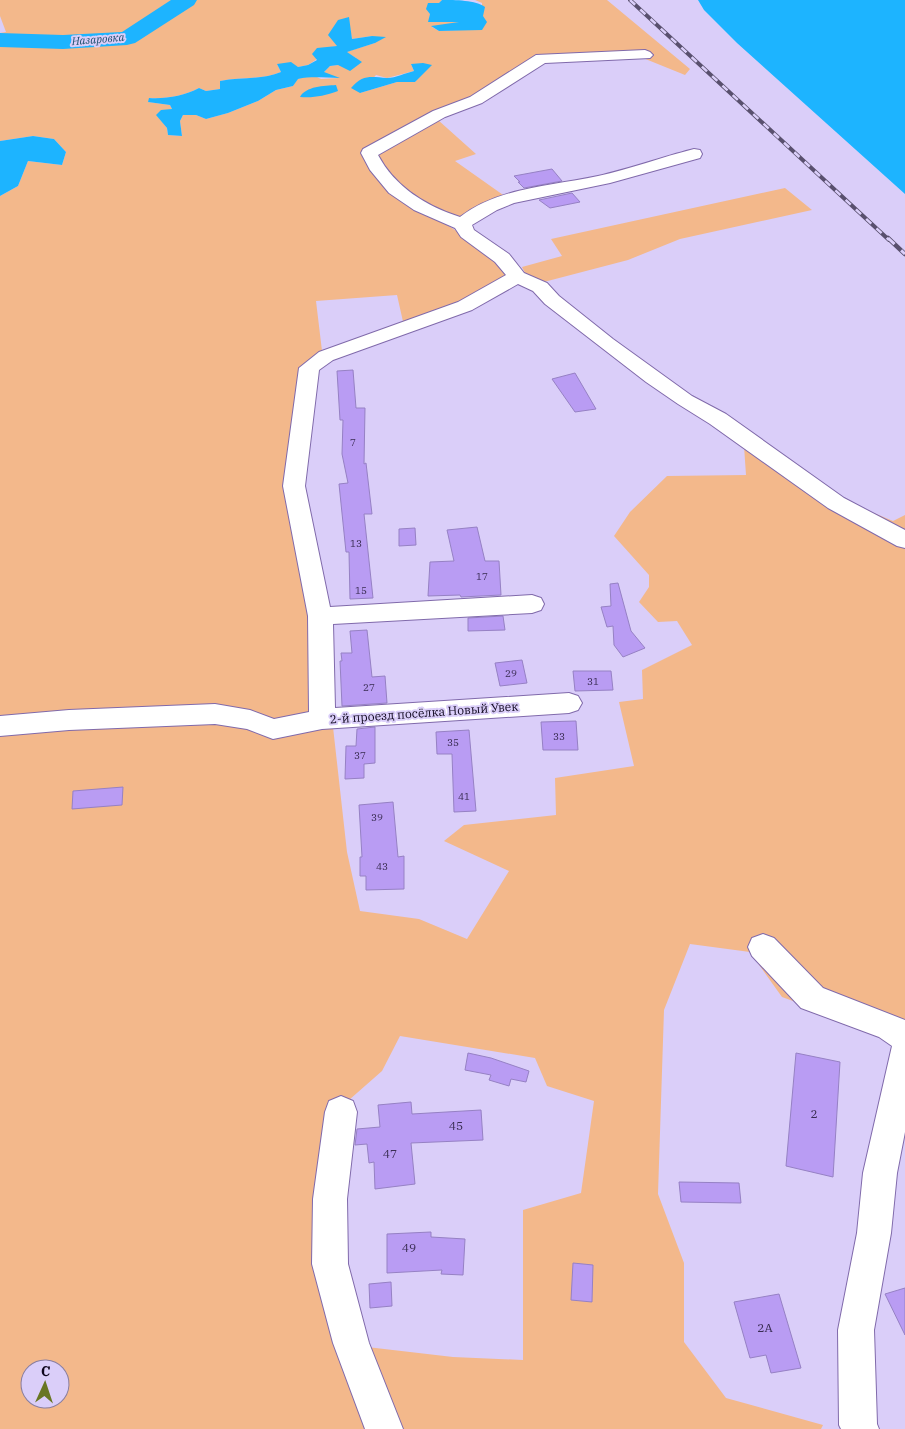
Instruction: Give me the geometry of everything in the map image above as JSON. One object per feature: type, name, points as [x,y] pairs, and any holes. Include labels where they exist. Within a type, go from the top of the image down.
[{"type":"street","points":[[645,55],[541,58],[476,100],[439,114],[369,153],[391,187],[436,216],[462,224],[467,234],[502,258],[517,277],[540,287],[606,343],[653,378],[685,400],[718,419],[836,503],[905,540]]},
{"type":"street","points":[[462,224],[472,214],[532,192],[599,181],[694,154]]},
{"type":"street","name":"2-й проезд посёлка Новый Увек","points":[[517,277],[464,306],[326,356],[309,368],[294,486],[320,616],[322,719],[569,703]]},
{"type":"street","points":[[320,616],[532,604]]},
{"type":"street","points":[[0,726],[69,720],[214,714],[250,720],[273,730],[322,719]]},
{"type":"street","points":[[763,947],[812,998],[890,1027],[905,1038]]},
{"type":"street","points":[[860,1429],[858,1425],[856,1330],[874,1233],[880,1173],[905,1052]]},
{"type":"street","points":[[340,1112],[330,1199],[330,1264],[351,1344],[384,1429]]},
{"type":"shaded area","points":[[0,0],[442,0],[430,14],[429,22],[462,22],[432,27],[439,31],[482,29],[482,3],[475,0],[607,0],[690,69],[685,75],[638,56],[541,62],[367,160],[434,217],[497,259],[508,275],[467,300],[404,326],[397,295],[316,301],[322,351],[296,432],[311,615],[313,707],[304,716],[279,721],[0,721],[0,196],[18,186],[28,161],[62,165],[66,152],[54,139],[33,136],[0,141],[0,33],[6,32],[0,16]],"holes":[[[348,17],[352,39],[372,36],[375,43],[346,52],[356,58],[330,66],[323,73],[338,78],[321,79],[313,75],[297,79],[293,86],[276,90],[258,101],[228,113],[206,119],[196,115],[183,115],[180,121],[182,136],[168,135],[167,128],[157,115],[172,109],[170,105],[148,102],[150,98],[175,96],[199,88],[206,91],[220,89],[220,81],[274,75],[281,72],[277,64],[298,67],[308,65],[317,59],[325,48],[337,46]],[[411,64],[420,75],[415,82],[397,82],[360,93],[376,75],[387,78],[414,71]]]},
{"type":"shaded area","points":[[438,120],[476,154],[455,161],[506,197],[464,215],[452,218],[417,200],[375,160],[377,153]]},
{"type":"shaded area","points":[[785,188],[812,210],[680,239],[628,260],[540,283],[526,275],[522,267],[562,256],[551,239]]},
{"type":"shaded area","points":[[744,446],[843,500],[893,521],[905,515],[905,1033],[894,1038],[782,997],[750,952],[690,944],[664,1010],[658,1194],[684,1263],[684,1342],[726,1398],[823,1425],[821,1429],[395,1429],[367,1347],[453,1357],[523,1360],[523,1210],[581,1193],[594,1101],[547,1086],[535,1058],[400,1036],[382,1071],[349,1100],[316,1190],[374,1429],[0,1429],[0,733],[204,721],[333,727],[347,852],[360,911],[419,919],[467,939],[509,871],[444,841],[464,825],[556,815],[555,778],[634,766],[619,702],[643,699],[642,670],[692,645],[677,621],[658,622],[639,602],[649,587],[649,575],[614,536],[630,512],[667,476],[746,475]]},
{"type":"water","points":[[442,0],[465,1],[481,5],[485,7],[483,16],[487,22],[482,30],[439,31],[431,26],[459,22],[428,22],[430,14],[426,9],[428,3],[439,3]]},
{"type":"water","points":[[698,0],[905,0],[905,194],[737,43],[704,10]]},
{"type":"water","points":[[349,17],[352,39],[372,36],[386,37],[375,43],[347,52],[362,62],[350,71],[338,65],[330,66],[324,72],[340,78],[313,77],[298,79],[293,86],[276,90],[258,101],[228,113],[206,119],[196,115],[183,115],[180,121],[182,136],[168,135],[167,128],[156,115],[161,110],[172,109],[170,105],[148,102],[149,98],[175,96],[199,88],[206,91],[220,89],[220,81],[274,75],[281,72],[277,64],[291,62],[298,67],[308,65],[317,60],[312,54],[317,48],[337,46],[328,35],[338,20]]},
{"type":"water","points":[[423,63],[432,65],[415,82],[397,82],[360,93],[351,88],[363,78],[394,77],[414,71],[411,64]]},
{"type":"water","points":[[336,85],[338,91],[333,93],[314,97],[300,97],[311,89]]},
{"type":"water","points":[[33,136],[54,139],[66,152],[62,165],[28,161],[18,186],[0,196],[0,141]]},
{"type":"building","points":[[552,169],[562,181],[524,188],[514,176]]},
{"type":"building","points":[[572,193],[580,202],[550,208],[539,200]]},
{"type":"building","points":[[353,370],[356,408],[365,408],[364,464],[366,463],[372,514],[364,514],[373,598],[350,599],[349,552],[346,552],[339,484],[348,483],[342,454],[343,420],[340,420],[337,371]]},
{"type":"building","points":[[575,373],[596,409],[575,412],[552,379]]},
{"type":"building","points":[[477,527],[485,561],[499,561],[501,595],[428,596],[430,562],[454,561],[447,530]]},
{"type":"building","points":[[415,528],[416,545],[399,546],[399,529]]},
{"type":"building","points":[[618,583],[631,631],[645,648],[623,657],[614,645],[613,626],[607,627],[601,607],[611,606],[610,584]]},
{"type":"building","points":[[503,616],[505,630],[468,631],[468,618]]},
{"type":"building","points":[[367,630],[372,677],[385,676],[387,703],[342,706],[341,653],[352,653],[350,631]]},
{"type":"building","points":[[522,660],[527,683],[500,686],[495,663]]},
{"type":"building","points":[[573,671],[611,671],[613,690],[575,691]]},
{"type":"building","points":[[576,721],[578,750],[543,750],[541,722]]},
{"type":"building","points":[[375,727],[375,763],[364,764],[364,778],[345,779],[346,746],[356,746],[357,729]]},
{"type":"building","points":[[469,730],[476,811],[454,812],[452,754],[437,754],[436,732]]},
{"type":"building","points":[[123,787],[122,805],[72,809],[73,791]]},
{"type":"building","points":[[393,802],[398,857],[404,856],[404,889],[366,890],[366,876],[360,876],[360,857],[362,857],[359,805]]},
{"type":"building","points":[[468,1053],[491,1058],[529,1071],[526,1082],[511,1079],[509,1086],[489,1080],[491,1075],[465,1070]]},
{"type":"building","points":[[796,1053],[840,1062],[833,1177],[786,1166]]},
{"type":"building","points":[[411,1102],[412,1114],[481,1110],[483,1140],[411,1143],[415,1184],[375,1189],[374,1162],[369,1163],[367,1144],[355,1145],[357,1129],[380,1127],[378,1105]]},
{"type":"building","points":[[679,1182],[739,1183],[741,1203],[681,1202]]},
{"type":"building","points":[[431,1232],[431,1237],[465,1239],[463,1275],[441,1274],[442,1270],[387,1273],[387,1234]]},
{"type":"building","points":[[573,1263],[593,1265],[592,1302],[571,1300]]},
{"type":"building","points":[[391,1282],[392,1306],[370,1308],[369,1284]]},
{"type":"building","points":[[905,1288],[905,1335],[885,1294]]},
{"type":"building","points":[[779,1294],[801,1368],[771,1373],[766,1355],[750,1358],[734,1302]]},
{"type":"waterway","name":"Назаровка","points":[[0,40],[63,42],[127,38],[186,0]]},
{"type":"railway","points":[[630,0],[889,240]]},
{"type":"railway","points":[[888,238],[905,254]]}]
